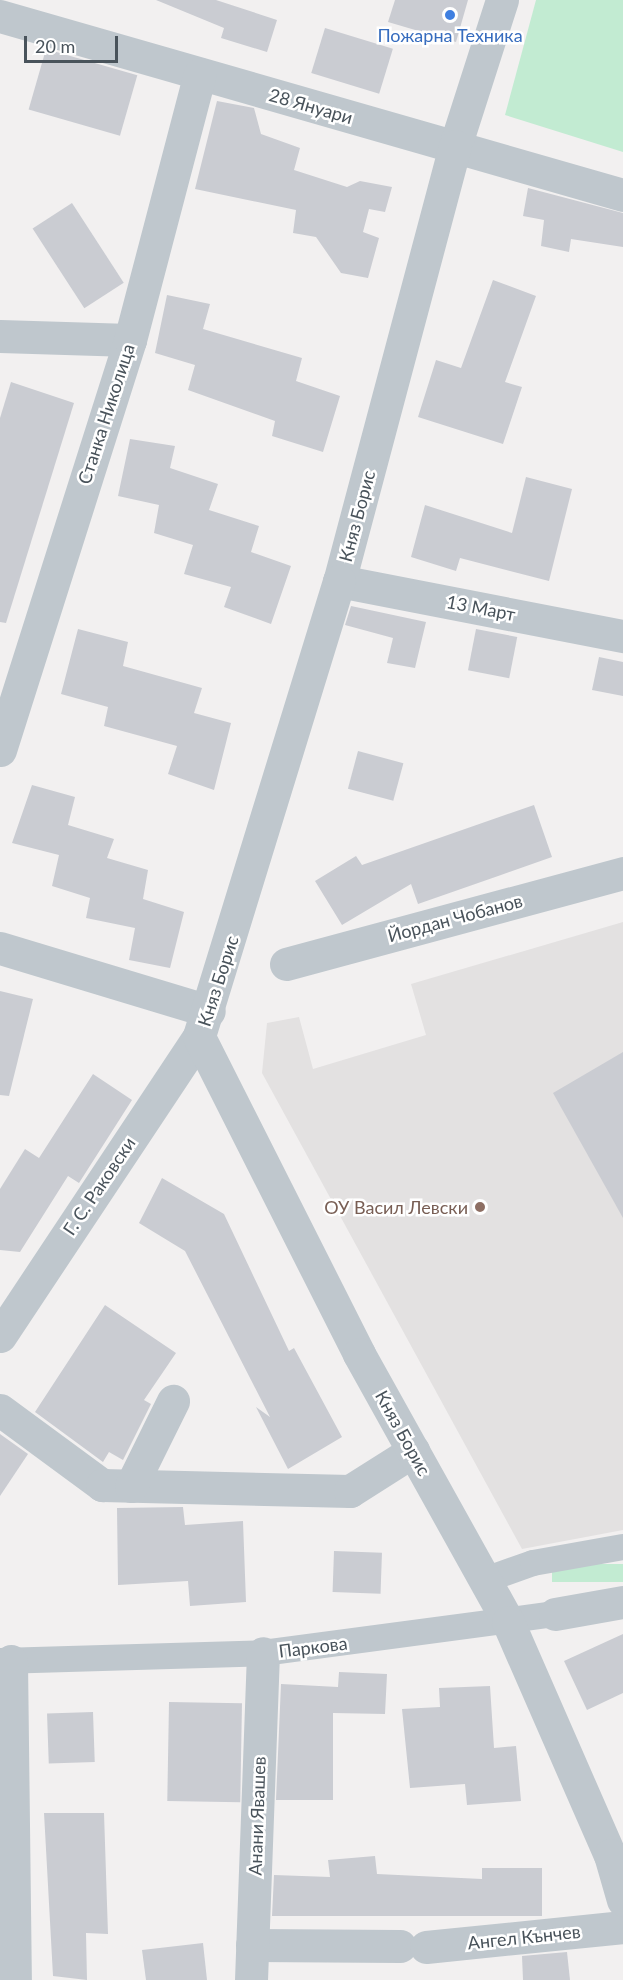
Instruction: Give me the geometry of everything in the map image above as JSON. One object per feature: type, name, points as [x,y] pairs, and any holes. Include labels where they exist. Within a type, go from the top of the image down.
[{"type":"street","name":"Княз Борис","points":[[502,0],[455,146],[339,581],[204,1024],[413,1451],[508,1622],[610,1855],[623,1900]]},
{"type":"street","name":"28 Януари","points":[[0,16],[623,195]]},
{"type":"street","name":"Станка Николица","points":[[0,750],[130,340],[200,74]]},
{"type":"street","points":[[0,336],[130,340]]},
{"type":"street","name":"13 Март","points":[[339,581],[623,636]]},
{"type":"street","name":"Йордан Чобанов","points":[[286,964],[623,873]]},
{"type":"street","points":[[0,948],[204,1024]]},
{"type":"street","name":"Г. С. Раковски","points":[[0,1336],[11,1298],[204,1024]]},
{"type":"street","points":[[131,1486],[173,1401]]},
{"type":"street","points":[[0,1410],[102,1485],[350,1491],[413,1451]]},
{"type":"street","points":[[485,1580],[533,1563],[623,1547]]},
{"type":"street","name":"Паркова","points":[[6,1661],[263,1653],[508,1622],[623,1602]]},
{"type":"street","name":"Анани Явашев","points":[[251,1980],[263,1653]]},
{"type":"street","points":[[6,1661],[15,1980]]},
{"type":"street","name":"Ангел Кънчев","points":[[252,1945],[413,1946],[623,1927]]},
{"type":"shaded area","name":"ОУ Васил Левски","points":[[623,922],[623,1530],[522,1549],[262,1073],[267,1023],[299,1017],[313,1069],[426,1035],[411,984]]},
{"type":"green space","points":[[536,0],[623,0],[623,152],[505,115]]},
{"type":"green space","points":[[552,1564],[623,1564],[623,1582],[552,1582]]},
{"type":"building","points":[[156,0],[216,0],[277,20],[267,52],[221,38],[224,28]]},
{"type":"building","points":[[395,0],[468,0],[456,42],[388,22]]},
{"type":"building","points":[[325,28],[393,49],[379,94],[311,73]]},
{"type":"building","points":[[46,49],[137,75],[120,136],[29,110]]},
{"type":"building","points":[[217,101],[254,108],[261,134],[300,148],[294,170],[347,187],[360,181],[392,187],[385,212],[369,209],[363,232],[379,238],[368,278],[341,273],[316,237],[293,233],[296,210],[195,189]]},
{"type":"building","points":[[528,188],[623,213],[623,247],[571,239],[569,252],[541,246],[544,220],[523,216]]},
{"type":"building","points":[[72,203],[124,283],[84,308],[33,229]]},
{"type":"building","points":[[493,280],[536,296],[505,382],[522,387],[503,444],[418,417],[436,360],[461,368]]},
{"type":"building","points":[[167,295],[210,304],[203,329],[302,358],[296,381],[340,396],[323,452],[272,436],[275,421],[188,390],[195,365],[155,353]]},
{"type":"building","points":[[11,382],[74,403],[6,623],[0,622],[0,418]]},
{"type":"building","points":[[130,439],[175,446],[170,468],[218,484],[209,510],[259,526],[251,552],[291,566],[271,624],[224,607],[231,587],[184,574],[193,545],[154,533],[159,505],[118,496]]},
{"type":"building","points":[[526,477],[572,489],[549,581],[460,558],[456,571],[411,557],[425,505],[512,533]]},
{"type":"building","points":[[351,606],[426,622],[415,668],[387,663],[393,638],[345,625]]},
{"type":"building","points":[[78,629],[128,642],[123,666],[202,688],[194,713],[231,723],[214,790],[168,774],[177,746],[104,726],[108,707],[61,694]]},
{"type":"building","points":[[476,629],[517,637],[509,678],[468,670]]},
{"type":"building","points":[[599,657],[623,662],[623,696],[592,690]]},
{"type":"building","points":[[358,751],[403,763],[393,801],[348,789]]},
{"type":"building","points":[[32,785],[75,797],[68,825],[114,839],[107,858],[148,870],[143,899],[184,912],[170,968],[129,960],[135,928],[86,918],[90,898],[52,886],[59,855],[12,843]]},
{"type":"building","points":[[534,805],[552,857],[418,904],[411,884],[342,925],[315,881],[356,856],[362,865]]},
{"type":"building","points":[[0,991],[33,999],[9,1096],[0,1095]]},
{"type":"building","points":[[623,1052],[623,1218],[553,1093]]},
{"type":"building","points":[[93,1074],[132,1100],[79,1183],[68,1176],[20,1252],[0,1250],[0,1189],[25,1149],[39,1158]]},
{"type":"building","points":[[162,1178],[224,1214],[289,1351],[294,1348],[342,1437],[288,1469],[256,1407],[270,1417],[185,1251],[139,1223]]},
{"type":"building","points":[[105,1305],[176,1353],[144,1400],[151,1404],[123,1460],[109,1452],[103,1462],[35,1412]]},
{"type":"building","points":[[0,1434],[28,1454],[0,1496]]},
{"type":"building","points":[[183,1507],[185,1525],[243,1521],[246,1602],[190,1606],[188,1581],[118,1585],[117,1508]]},
{"type":"building","points":[[334,1551],[382,1553],[381,1594],[333,1592]]},
{"type":"building","points":[[623,1634],[623,1693],[587,1710],[564,1661]]},
{"type":"building","points":[[339,1672],[387,1674],[385,1714],[333,1713],[333,1800],[276,1800],[281,1684],[338,1687]]},
{"type":"building","points":[[490,1686],[494,1748],[516,1746],[521,1801],[467,1805],[465,1784],[410,1788],[402,1709],[440,1707],[439,1688]]},
{"type":"building","points":[[169,1702],[242,1703],[240,1802],[167,1801]]},
{"type":"building","points":[[93,1712],[95,1762],[49,1764],[47,1714]]},
{"type":"building","points":[[44,1813],[104,1813],[108,1934],[86,1933],[87,1980],[53,1976]]},
{"type":"building","points":[[375,1856],[377,1874],[482,1879],[482,1868],[542,1868],[542,1916],[272,1916],[274,1875],[330,1877],[328,1860]]},
{"type":"building","points":[[203,1943],[207,1980],[146,1980],[142,1950]]},
{"type":"building","points":[[567,1952],[570,1980],[523,1980],[522,1956]]},
{"type":"place","name":"Пожарна Техника","points":[[450,15]]},
{"type":"place","name":"ОУ Васил Левски","points":[[480,1207]]}]
